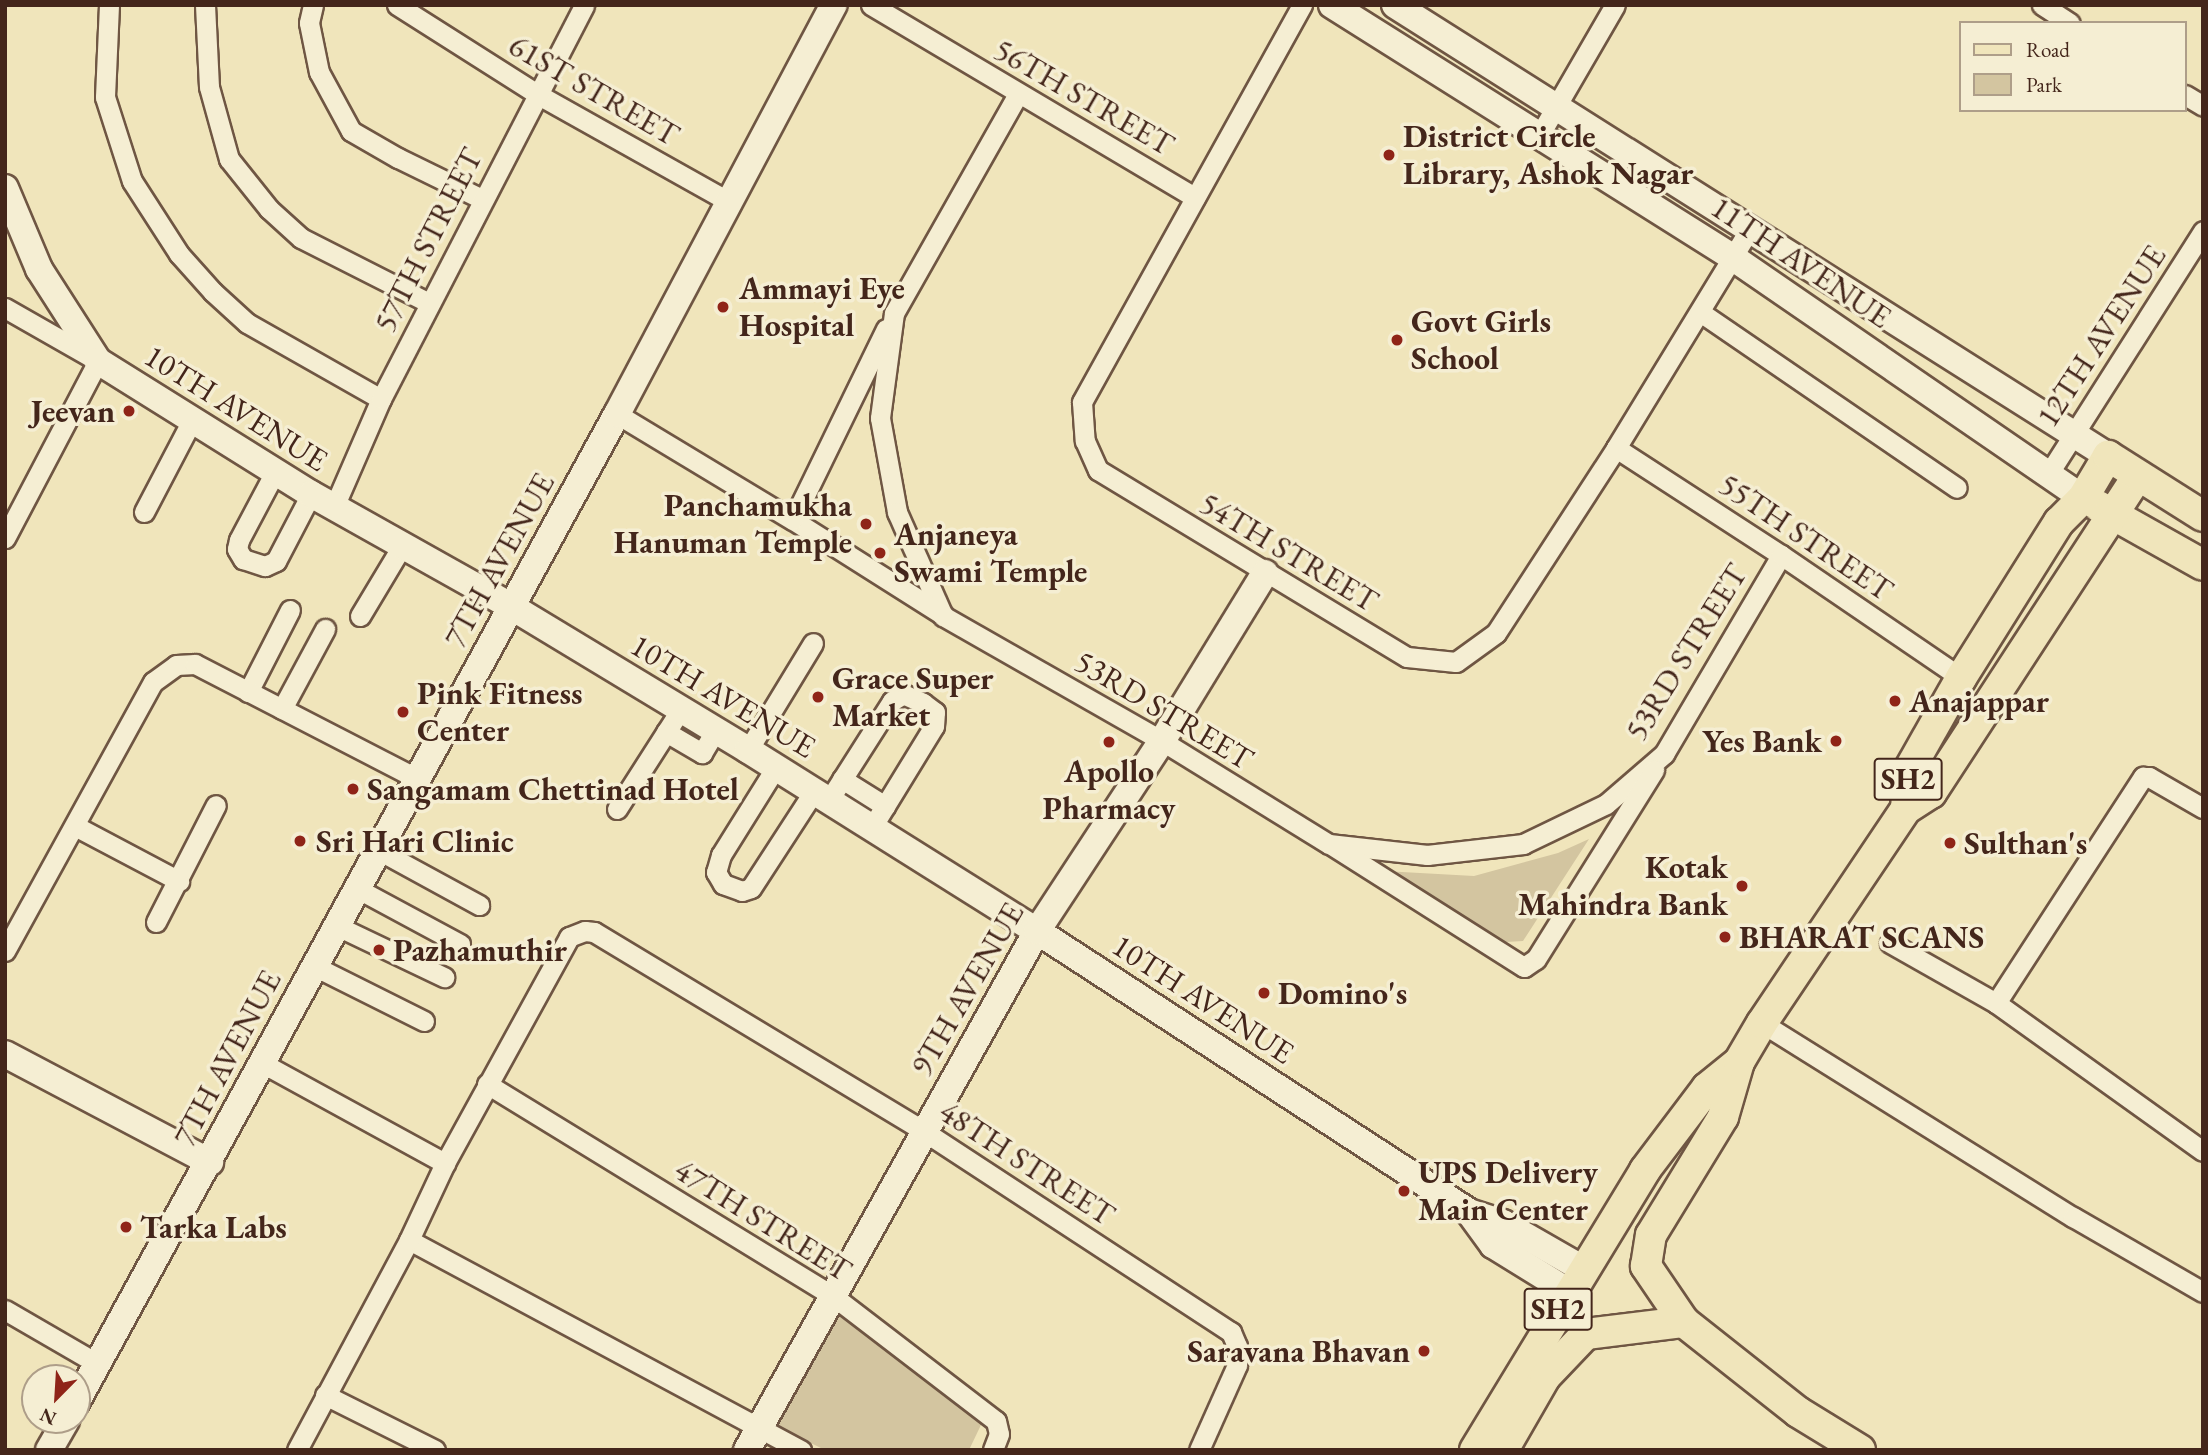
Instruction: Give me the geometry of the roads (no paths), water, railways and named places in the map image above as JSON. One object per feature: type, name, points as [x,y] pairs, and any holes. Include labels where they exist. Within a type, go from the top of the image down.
[{"type":"main road","name":"7TH AVENUE","points":[[91,1376],[617,414],[727,201],[834,5]]},
{"type":"main road","name":"11TH AVENUE","points":[[1332,5],[1732,257],[2064,485]]},
{"type":"main road","name":"11TH AVENUE","points":[[1395,5],[2203,516]]},
{"type":"main road","name":"10TH AVENUE","points":[[5,188],[39,269],[98,361],[275,472],[512,607],[776,767],[879,817],[1037,931],[1469,1212],[1493,1245],[1576,1281]]},
{"type":"main road","name":"SH2","points":[[1503,1450],[1545,1377],[1586,1334],[1684,1322],[1646,1266],[1651,1235],[1723,1116],[1739,1062],[1762,1023],[1906,809],[1909,770],[1961,678],[2059,522],[2064,485],[2108,456]]},
{"type":"main road","points":[[1906,809],[1931,793],[2138,476]]},
{"type":"main road","points":[[2064,485],[2203,565]]},
{"type":"main road","name":"9TH AVENUE","points":[[754,1439],[1037,931],[1161,741],[1265,573]]},
{"type":"main road","points":[[5,1054],[210,1162]]},
{"type":"main road","name":"SH2","points":[[1475,1450],[1645,1170],[1707,1088],[1739,1062]]},
{"type":"main road","points":[[1684,1322],[1798,1412],[1860,1450]]},
{"type":"main road","points":[[49,1450],[58,1434]]},
{"type":"street","points":[[109,5],[105,96],[132,181],[179,254],[213,292],[247,323],[381,399]]},
{"type":"street","points":[[205,5],[209,86],[229,159],[269,209],[301,238],[429,303]]},
{"type":"street","points":[[313,5],[309,23],[319,72],[351,131],[398,158],[482,199]]},
{"type":"street","name":"61ST STREET","points":[[397,5],[537,94],[727,201]]},
{"type":"street","name":"57TH STREET","points":[[275,472],[239,540],[237,549],[243,559],[265,566],[276,561],[322,500],[381,399],[584,5]]},
{"type":"street","name":"56TH STREET","points":[[871,5],[1195,197]]},
{"type":"street","name":"54TH STREET","points":[[1302,5],[1082,402],[1085,441],[1098,470],[1407,657],[1456,662],[1496,633],[1616,448],[1749,230]]},
{"type":"street","points":[[1539,135],[1615,5]]},
{"type":"street","points":[[2042,5],[2070,16]]},
{"type":"street","points":[[793,520],[894,313],[1018,94]]},
{"type":"street","points":[[2187,96],[2203,106]]},
{"type":"street","name":"12TH AVENUE","points":[[2064,485],[2073,435],[2197,255],[2203,231]]},
{"type":"street","points":[[5,307],[98,361],[5,538]]},
{"type":"street","points":[[1700,312],[1957,488]]},
{"type":"street","points":[[894,313],[880,418],[897,512],[943,616]]},
{"type":"street","name":"53RD STREET","points":[[617,414],[793,520],[943,616],[1161,741],[1329,844],[1427,855],[1523,844],[1606,804],[1664,754],[1781,555]]},
{"type":"street","points":[[144,512],[192,420]]},
{"type":"street","name":"55TH STREET","points":[[1616,448],[1781,555],[1961,678]]},
{"type":"street","points":[[360,616],[402,546]]},
{"type":"street","points":[[248,692],[290,610]]},
{"type":"street","points":[[282,709],[325,629]]},
{"type":"street","points":[[748,750],[813,643]]},
{"type":"street","points":[[5,951],[153,682],[176,664],[194,664],[416,778]]},
{"type":"street","points":[[776,767],[721,855],[716,872],[723,884],[742,891],[751,888],[828,790],[892,701],[903,694],[935,712],[934,726],[879,817]]},
{"type":"street","points":[[617,808],[681,709]]},
{"type":"street","points":[[666,732],[702,753],[716,730]]},
{"type":"street","points":[[1329,844],[1524,967],[1536,959],[1664,754]]},
{"type":"street","points":[[1996,1003],[2138,782],[2149,777],[2203,808]]},
{"type":"street","points":[[156,922],[216,805]]},
{"type":"street","points":[[75,826],[179,881]]},
{"type":"street","points":[[380,851],[479,905]]},
{"type":"street","points":[[358,889],[460,944]]},
{"type":"street","points":[[337,926],[444,977]]},
{"type":"street","name":"48TH STREET","points":[[487,1084],[569,937],[576,933],[594,932],[925,1132],[1208,1314],[1231,1332],[1237,1346],[1237,1365],[1199,1450]]},
{"type":"street","points":[[1890,943],[1996,1003],[2203,1151]]},
{"type":"street","points":[[314,966],[424,1021]]},
{"type":"street","points":[[1762,1023],[2073,1217],[2203,1292]]},
{"type":"street","points":[[262,1063],[445,1163]]},
{"type":"street","points":[[297,1450],[409,1240],[445,1163],[487,1084]]},
{"type":"street","name":"47TH STREET","points":[[487,1084],[833,1296],[996,1421],[999,1434],[993,1450]]},
{"type":"street","points":[[409,1240],[754,1439],[801,1450]]},
{"type":"street","points":[[5,1310],[98,1364]]},
{"type":"street","points":[[325,1395],[435,1450]]},
{"type":"place","name":"District Circle Library, Ashok Nagar","points":[[1389,155]]},
{"type":"place","name":"Ammayi Eye Hospital","points":[[723,307]]},
{"type":"place","name":"Govt Girls School","points":[[1397,340]]},
{"type":"place","name":"Jeevan","points":[[129,411]]},
{"type":"place","name":"Panchamukha Hanuman Temple","points":[[866,524]]},
{"type":"place","name":"Anjaneya Swami Temple","points":[[880,553]]},
{"type":"place","name":"Grace Super Market","points":[[818,697]]},
{"type":"place","name":"Anajappar","points":[[1895,701]]},
{"type":"place","name":"Pink Fitness Center","points":[[403,712]]},
{"type":"place","name":"Yes Bank","points":[[1836,741]]},
{"type":"place","name":"Apollo Pharmacy","points":[[1109,742]]},
{"type":"place","name":"Sangamam Chettinad Hotel","points":[[353,789]]},
{"type":"place","name":"Sri Hari Clinic","points":[[300,841]]},
{"type":"place","name":"Sulthan's","points":[[1950,843]]},
{"type":"place","name":"Kotak Mahindra Bank","points":[[1742,886]]},
{"type":"place","name":"BHARAT SCANS","points":[[1725,937]]},
{"type":"place","name":"Pazhamuthir","points":[[379,950]]},
{"type":"place","name":"Domino's","points":[[1264,993]]},
{"type":"place","name":"UPS Delivery Main Center","points":[[1404,1191]]},
{"type":"place","name":"Tarka Labs","points":[[126,1227]]},
{"type":"place","name":"Saravana Bhavan","points":[[1424,1351]]}]
